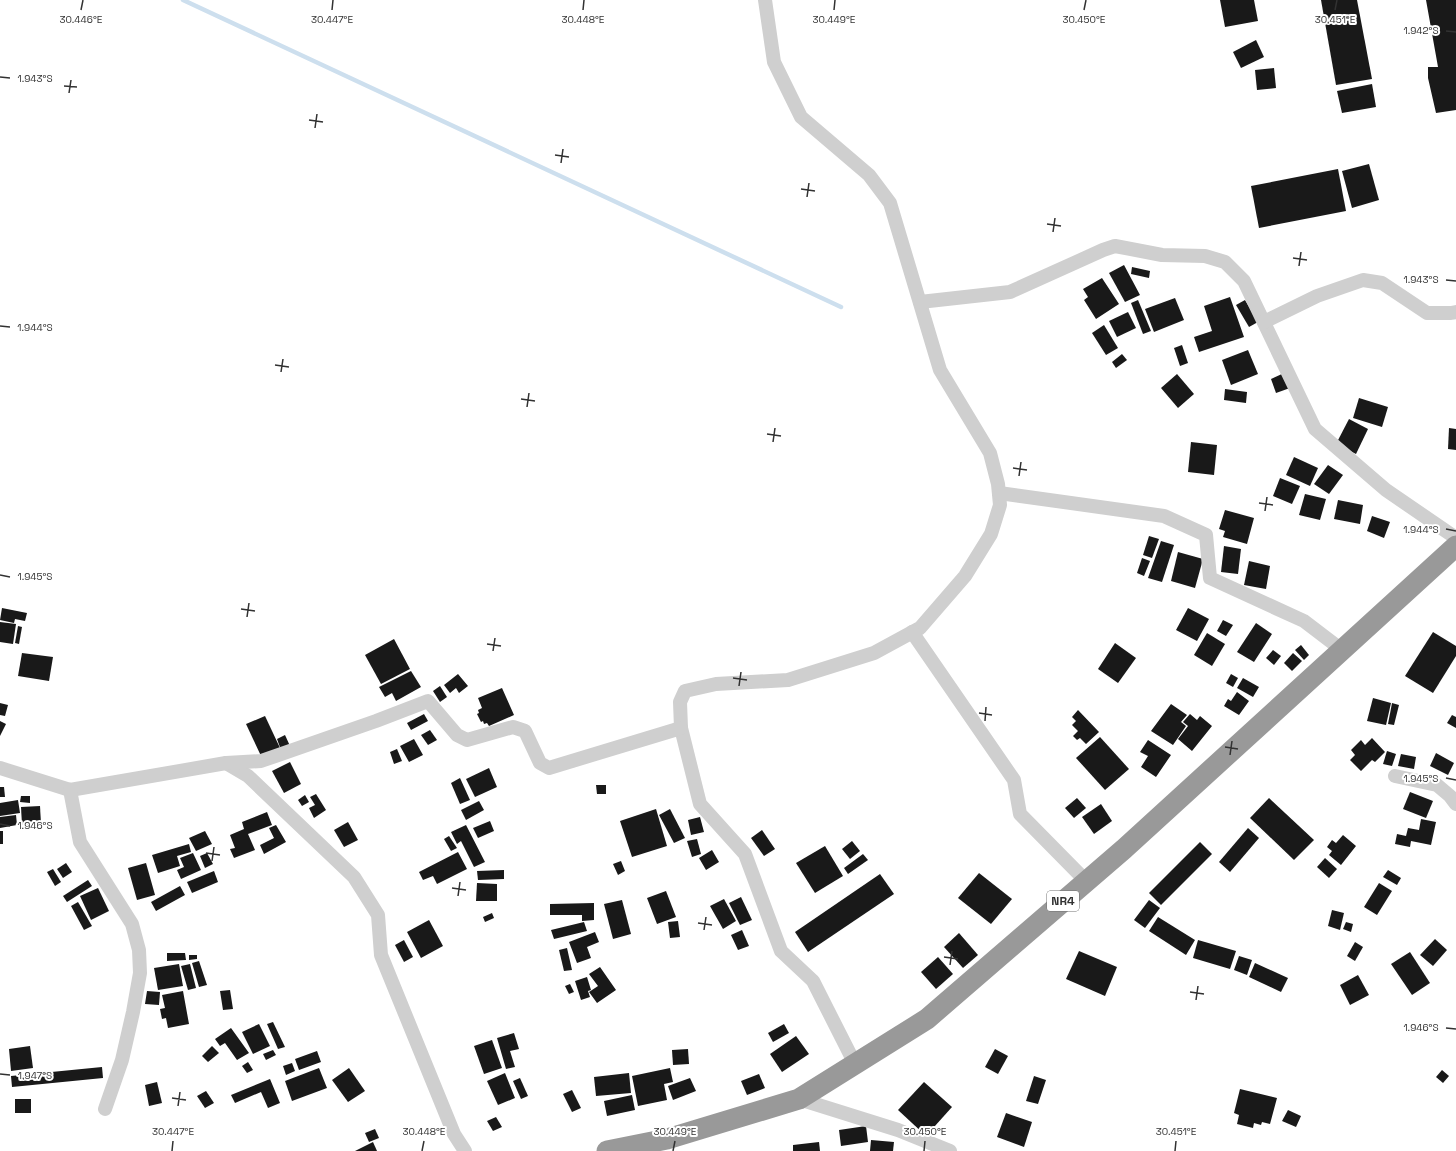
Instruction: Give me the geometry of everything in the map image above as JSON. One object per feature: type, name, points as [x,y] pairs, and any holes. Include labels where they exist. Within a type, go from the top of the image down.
[{"type":"highway","name":"NR4","points":[[607,1151],[667,1139],[799,1099],[927,1019],[1130,843],[1456,546]]},
{"type":"street","points":[[765,0],[774,62],[802,117],[869,175],[890,203],[940,370],[990,453],[999,493],[1000,505],[991,534],[965,576],[920,628],[874,653],[788,680],[716,684],[685,691],[680,702],[681,728],[700,804],[745,854],[781,951],[813,981],[855,1064]]},
{"type":"street","points":[[920,302],[1010,292],[1115,246],[1162,255],[1205,256],[1225,262],[1244,281],[1314,429],[1386,490],[1456,538]]},
{"type":"street","points":[[1264,322],[1317,296],[1363,280],[1382,283],[1427,313],[1456,312]]},
{"type":"street","points":[[999,493],[1164,516],[1206,535],[1210,578],[1304,621],[1342,650]]},
{"type":"street","points":[[912,632],[1014,780],[1020,814],[1086,881]]},
{"type":"street","points":[[0,768],[70,790],[226,763],[261,761],[376,721],[428,701],[457,735],[467,740],[513,727],[525,731],[540,762],[549,768],[681,728]]},
{"type":"street","points":[[226,763],[248,776],[354,877],[378,915],[381,955],[454,1134],[465,1151]]},
{"type":"street","points":[[1395,776],[1438,785],[1456,804]]},
{"type":"street","points":[[70,790],[80,842],[132,924],[138,950],[140,973],[133,1012],[122,1060],[105,1109]]},
{"type":"street","points":[[799,1099],[898,1130],[950,1151]]},
{"type":"building","points":[[1220,0],[1254,0],[1258,21],[1225,27]]},
{"type":"building","points":[[1321,0],[1357,0],[1372,79],[1336,85]]},
{"type":"building","points":[[1426,0],[1456,0],[1456,110],[1436,113],[1428,78],[1428,67],[1438,67]]},
{"type":"building","points":[[1256,40],[1264,57],[1241,68],[1233,52]]},
{"type":"building","points":[[1274,68],[1276,88],[1257,90],[1255,70]]},
{"type":"building","points":[[1372,84],[1376,107],[1342,113],[1337,91]]},
{"type":"building","points":[[1369,164],[1379,200],[1352,208],[1342,171]]},
{"type":"building","points":[[1338,169],[1346,211],[1259,228],[1251,186]]},
{"type":"building","points":[[1124,265],[1140,295],[1125,302],[1109,273]]},
{"type":"building","points":[[1132,267],[1150,271],[1149,278],[1131,274]]},
{"type":"building","points":[[1102,278],[1119,304],[1096,319],[1084,300],[1088,297],[1083,289]]},
{"type":"building","points":[[1230,297],[1244,337],[1199,352],[1194,337],[1212,331],[1204,306]]},
{"type":"building","points":[[1175,298],[1184,320],[1154,332],[1145,309]]},
{"type":"building","points":[[1138,300],[1151,331],[1143,334],[1131,303]]},
{"type":"building","points":[[1245,300],[1258,322],[1249,327],[1236,305]]},
{"type":"building","points":[[1128,312],[1136,328],[1117,337],[1109,321]]},
{"type":"building","points":[[1104,325],[1118,348],[1106,355],[1092,333]]},
{"type":"building","points":[[1182,345],[1188,363],[1180,366],[1174,348]]},
{"type":"building","points":[[1248,350],[1258,374],[1231,385],[1222,360]]},
{"type":"building","points":[[1122,354],[1127,360],[1116,368],[1112,362]]},
{"type":"building","points":[[1284,373],[1290,388],[1276,393],[1271,379]]},
{"type":"building","points":[[1177,374],[1194,394],[1178,408],[1161,388]]},
{"type":"building","points":[[1225,389],[1247,392],[1246,403],[1224,400]]},
{"type":"building","points":[[1359,398],[1388,407],[1382,427],[1353,418]]},
{"type":"building","points":[[1349,419],[1368,429],[1356,454],[1336,444]]},
{"type":"building","points":[[1449,428],[1456,429],[1456,450],[1448,449]]},
{"type":"building","points":[[1191,442],[1217,445],[1214,475],[1188,472]]},
{"type":"building","points":[[1294,457],[1318,468],[1310,486],[1286,475]]},
{"type":"building","points":[[1328,465],[1343,475],[1329,494],[1314,484]]},
{"type":"building","points":[[1280,478],[1300,486],[1292,504],[1273,496]]},
{"type":"building","points":[[1305,494],[1326,499],[1320,520],[1299,515]]},
{"type":"building","points":[[1338,500],[1363,505],[1360,524],[1334,519]]},
{"type":"building","points":[[1225,510],[1254,518],[1247,544],[1223,537],[1225,531],[1219,529]]},
{"type":"building","points":[[1372,516],[1390,522],[1384,538],[1367,531]]},
{"type":"building","points":[[1149,536],[1159,539],[1152,558],[1143,555]]},
{"type":"building","points":[[1161,541],[1174,545],[1162,582],[1148,578]]},
{"type":"building","points":[[1224,546],[1241,549],[1238,574],[1221,572]]},
{"type":"building","points":[[1178,552],[1203,559],[1195,588],[1171,581]]},
{"type":"building","points":[[1142,558],[1150,561],[1144,576],[1137,573]]},
{"type":"building","points":[[1249,561],[1270,566],[1266,589],[1244,585]]},
{"type":"building","points":[[2,608],[27,613],[25,621],[15,619],[14,623],[0,620]]},
{"type":"building","points":[[1188,608],[1209,619],[1197,641],[1176,630]]},
{"type":"building","points":[[1223,620],[1233,625],[1226,636],[1217,631]]},
{"type":"building","points":[[0,622],[16,624],[13,644],[0,642]]},
{"type":"building","points":[[1256,623],[1272,634],[1254,662],[1237,652]]},
{"type":"building","points":[[18,626],[22,627],[19,644],[15,643]]},
{"type":"building","points":[[1433,632],[1456,646],[1456,656],[1433,693],[1405,676]]},
{"type":"building","points":[[1207,633],[1225,644],[1212,666],[1194,655]]},
{"type":"building","points":[[394,639],[410,669],[381,684],[365,655]]},
{"type":"building","points":[[1115,643],[1136,658],[1118,683],[1098,669]]},
{"type":"building","points":[[1301,645],[1309,655],[1304,660],[1295,650]]},
{"type":"building","points":[[1273,650],[1281,656],[1274,665],[1266,658]]},
{"type":"building","points":[[22,653],[53,657],[49,681],[18,676]]},
{"type":"building","points":[[1293,653],[1302,661],[1292,671],[1284,663]]},
{"type":"building","points":[[411,671],[421,687],[396,701],[392,693],[385,697],[379,687]]},
{"type":"building","points":[[458,674],[468,686],[459,693],[456,688],[450,693],[444,685]]},
{"type":"building","points":[[1231,674],[1238,678],[1233,687],[1226,683]]},
{"type":"building","points":[[1243,678],[1259,687],[1253,697],[1237,688]]},
{"type":"building","points":[[440,686],[447,697],[440,702],[433,691]]},
{"type":"building","points":[[502,688],[514,715],[489,726],[487,723],[484,724],[483,721],[481,722],[477,714],[479,713],[478,710],[482,708],[478,698]]},
{"type":"building","points":[[1237,692],[1249,701],[1239,715],[1224,706],[1228,699],[1231,701]]},
{"type":"building","points":[[1373,698],[1391,703],[1386,725],[1367,721]]},
{"type":"building","points":[[0,703],[8,705],[5,716],[0,715]]},
{"type":"building","points":[[1392,703],[1399,705],[1394,725],[1388,724]]},
{"type":"building","points":[[1171,704],[1187,715],[1181,722],[1186,726],[1173,745],[1151,731]]},
{"type":"building","points":[[1078,710],[1099,732],[1086,744],[1080,738],[1077,740],[1073,736],[1078,731],[1072,725],[1076,721],[1072,717]]},
{"type":"building","points":[[424,714],[428,721],[411,730],[407,723]]},
{"type":"building","points":[[1190,714],[1197,720],[1200,716],[1212,726],[1192,751],[1178,739],[1188,726],[1183,722]]},
{"type":"building","points":[[1452,715],[1456,717],[1456,728],[1447,723]]},
{"type":"building","points":[[265,716],[280,748],[261,756],[246,724]]},
{"type":"building","points":[[0,721],[6,724],[0,736]]},
{"type":"building","points":[[430,730],[437,740],[428,745],[421,735]]},
{"type":"building","points":[[285,735],[290,746],[281,750],[277,739]]},
{"type":"building","points":[[1100,737],[1129,769],[1105,790],[1076,758]]},
{"type":"building","points":[[1372,738],[1385,752],[1375,762],[1372,760],[1361,771],[1350,760],[1355,755],[1351,750],[1361,740],[1365,745]]},
{"type":"building","points":[[414,739],[423,755],[409,762],[400,746]]},
{"type":"building","points":[[1148,740],[1171,755],[1156,777],[1141,767],[1148,756],[1140,752]]},
{"type":"building","points":[[397,749],[402,761],[394,764],[390,752]]},
{"type":"building","points":[[1387,751],[1396,754],[1392,766],[1383,764]]},
{"type":"building","points":[[1436,753],[1454,763],[1448,775],[1430,766]]},
{"type":"building","points":[[1401,754],[1416,757],[1414,769],[1398,766]]},
{"type":"building","points":[[290,762],[301,784],[284,793],[272,771]]},
{"type":"building","points":[[489,768],[497,787],[475,797],[466,779]]},
{"type":"building","points":[[460,778],[470,800],[460,804],[451,783]]},
{"type":"building","points":[[596,785],[606,785],[606,794],[597,794]]},
{"type":"building","points":[[0,787],[4,787],[5,797],[0,797]]},
{"type":"building","points":[[1410,792],[1433,801],[1426,818],[1403,809]]},
{"type":"building","points":[[316,794],[326,810],[314,818],[309,808],[315,805],[310,797]]},
{"type":"building","points":[[305,795],[309,802],[302,806],[298,800]]},
{"type":"building","points":[[21,796],[30,796],[30,803],[20,802]]},
{"type":"building","points":[[1077,798],[1086,808],[1074,818],[1065,808]]},
{"type":"building","points":[[1269,798],[1314,840],[1294,860],[1250,818]]},
{"type":"building","points":[[18,800],[20,813],[0,816],[0,803]]},
{"type":"building","points":[[479,801],[484,810],[466,820],[461,810]]},
{"type":"building","points":[[1101,804],[1112,821],[1094,834],[1082,817]]},
{"type":"building","points":[[40,806],[41,824],[22,825],[21,807]]},
{"type":"building","points":[[656,809],[667,846],[632,857],[620,821]]},
{"type":"building","points":[[670,809],[685,838],[674,843],[659,815]]},
{"type":"building","points":[[267,812],[272,825],[248,834],[255,850],[234,858],[230,849],[235,848],[230,835],[244,829],[242,822]]},
{"type":"building","points":[[16,815],[17,825],[0,828],[0,817]]},
{"type":"building","points":[[700,817],[704,832],[691,835],[688,820]]},
{"type":"building","points":[[1421,819],[1436,822],[1431,845],[1411,841],[1410,847],[1395,844],[1397,834],[1406,836],[1408,828],[1419,830]]},
{"type":"building","points":[[490,821],[494,831],[478,838],[473,828]]},
{"type":"building","points":[[348,822],[358,840],[344,847],[334,830]]},
{"type":"building","points":[[276,825],[286,842],[264,854],[260,845],[274,838],[269,828]]},
{"type":"building","points":[[466,825],[485,862],[474,867],[461,841],[457,844],[451,832]]},
{"type":"building","points":[[1248,828],[1259,838],[1230,872],[1219,862]]},
{"type":"building","points":[[762,830],[775,849],[764,856],[751,838]]},
{"type":"building","points":[[0,831],[3,831],[3,844],[0,844]]},
{"type":"building","points":[[205,831],[212,844],[196,851],[189,838]]},
{"type":"building","points":[[1343,835],[1356,846],[1341,865],[1329,855],[1332,851],[1327,847],[1332,840],[1336,843]]},
{"type":"building","points":[[449,836],[457,848],[451,851],[444,839]]},
{"type":"building","points":[[697,839],[701,854],[692,857],[687,841]]},
{"type":"building","points":[[852,841],[860,851],[850,859],[842,849]]},
{"type":"building","points":[[1200,842],[1212,854],[1161,905],[1149,893]]},
{"type":"building","points":[[189,844],[191,852],[177,856],[180,866],[158,873],[152,855]]},
{"type":"building","points":[[825,846],[843,876],[815,893],[796,863]]},
{"type":"building","points":[[712,850],[719,862],[706,870],[699,858]]},
{"type":"building","points":[[458,852],[467,869],[437,884],[433,876],[423,880],[419,872]]},
{"type":"building","points":[[193,853],[201,870],[181,879],[177,870],[184,867],[180,858]]},
{"type":"building","points":[[207,853],[213,864],[205,868],[200,856]]},
{"type":"building","points":[[863,854],[868,860],[848,874],[844,868]]},
{"type":"building","points":[[1325,858],[1337,869],[1329,878],[1317,867]]},
{"type":"building","points":[[621,861],[625,871],[618,875],[613,864]]},
{"type":"building","points":[[66,863],[72,872],[63,878],[57,869]]},
{"type":"building","points":[[146,863],[155,895],[137,900],[128,868]]},
{"type":"building","points":[[53,869],[61,882],[55,886],[47,872]]},
{"type":"building","points":[[504,870],[504,879],[478,880],[477,871]]},
{"type":"building","points":[[1388,870],[1401,878],[1397,885],[1383,877]]},
{"type":"building","points":[[214,871],[218,882],[192,893],[187,882]]},
{"type":"building","points":[[979,873],[1012,899],[991,924],[958,898]]},
{"type":"building","points":[[880,874],[894,894],[808,952],[795,932]]},
{"type":"building","points":[[88,880],[92,886],[67,902],[63,896]]},
{"type":"building","points":[[477,883],[497,884],[497,901],[476,901]]},
{"type":"building","points":[[1379,883],[1392,891],[1377,915],[1364,907]]},
{"type":"building","points":[[180,886],[185,895],[156,911],[151,902]]},
{"type":"building","points":[[98,888],[109,911],[91,920],[80,896]]},
{"type":"building","points":[[666,891],[676,917],[657,924],[647,898]]},
{"type":"building","points":[[741,897],[752,920],[740,925],[729,903]]},
{"type":"building","points":[[724,899],[736,921],[723,929],[710,906]]},
{"type":"building","points":[[622,900],[631,934],[613,939],[604,904]]},
{"type":"building","points":[[1149,900],[1160,908],[1145,928],[1134,920]]},
{"type":"building","points":[[78,902],[92,926],[84,930],[71,906]]},
{"type":"building","points":[[594,903],[594,920],[582,921],[582,915],[550,915],[550,904]]},
{"type":"building","points":[[1332,910],[1344,913],[1340,930],[1328,926]]},
{"type":"building","points":[[492,913],[494,918],[485,922],[483,917]]},
{"type":"building","points":[[1158,917],[1195,940],[1186,955],[1149,931]]},
{"type":"building","points":[[429,920],[443,946],[421,958],[407,932]]},
{"type":"building","points":[[678,921],[680,937],[670,938],[668,922]]},
{"type":"building","points":[[584,922],[587,931],[554,939],[551,930]]},
{"type":"building","points":[[1346,922],[1353,924],[1351,932],[1343,929]]},
{"type":"building","points":[[742,930],[749,946],[738,950],[731,935]]},
{"type":"building","points":[[595,932],[599,942],[587,947],[591,958],[577,963],[569,942]]},
{"type":"building","points":[[959,933],[978,955],[963,968],[944,947]]},
{"type":"building","points":[[1435,939],[1447,950],[1433,966],[1420,955]]},
{"type":"building","points":[[404,940],[413,957],[404,962],[395,945]]},
{"type":"building","points":[[1198,940],[1236,951],[1230,969],[1193,958]]},
{"type":"building","points":[[1355,942],[1363,947],[1355,961],[1347,956]]},
{"type":"building","points":[[567,948],[572,970],[564,971],[559,950]]},
{"type":"building","points":[[1079,951],[1117,967],[1105,996],[1066,979]]},
{"type":"building","points":[[1410,952],[1430,983],[1412,995],[1391,964]]},
{"type":"building","points":[[167,953],[185,953],[186,960],[167,961]]},
{"type":"building","points":[[189,955],[197,955],[197,959],[189,960]]},
{"type":"building","points":[[1239,956],[1252,960],[1247,975],[1234,970]]},
{"type":"building","points":[[938,957],[953,974],[936,989],[921,972]]},
{"type":"building","points":[[199,961],[207,985],[199,987],[192,963]]},
{"type":"building","points":[[1255,963],[1288,978],[1281,992],[1249,977]]},
{"type":"building","points":[[179,964],[183,986],[158,990],[154,968]]},
{"type":"building","points":[[190,964],[196,988],[188,990],[181,966]]},
{"type":"building","points":[[600,967],[616,990],[597,1003],[589,992],[598,986],[589,974]]},
{"type":"building","points":[[1358,975],[1369,995],[1350,1005],[1340,985]]},
{"type":"building","points":[[587,977],[591,990],[588,991],[590,997],[581,1000],[575,981]]},
{"type":"building","points":[[570,984],[574,992],[569,994],[565,986]]},
{"type":"building","points":[[230,990],[233,1009],[223,1010],[220,991]]},
{"type":"building","points":[[147,991],[160,992],[159,1005],[145,1004]]},
{"type":"building","points":[[183,991],[189,1024],[168,1028],[166,1018],[162,1019],[160,1009],[165,1008],[162,995]]},
{"type":"building","points":[[273,1022],[285,1047],[278,1049],[267,1024]]},
{"type":"building","points":[[259,1024],[270,1046],[253,1054],[242,1032]]},
{"type":"building","points":[[784,1024],[789,1033],[773,1042],[768,1033]]},
{"type":"building","points":[[231,1028],[249,1053],[237,1060],[225,1043],[220,1046],[215,1039]]},
{"type":"building","points":[[514,1033],[519,1049],[510,1051],[515,1067],[506,1069],[497,1038]]},
{"type":"building","points":[[796,1036],[809,1054],[782,1072],[770,1054]]},
{"type":"building","points":[[492,1040],[502,1068],[484,1074],[474,1046]]},
{"type":"building","points":[[30,1046],[33,1068],[11,1071],[9,1049]]},
{"type":"building","points":[[212,1046],[219,1053],[208,1062],[202,1056]]},
{"type":"building","points":[[688,1049],[689,1064],[673,1065],[672,1050]]},
{"type":"building","points":[[995,1049],[1008,1056],[998,1074],[985,1067]]},
{"type":"building","points":[[273,1050],[276,1055],[266,1060],[263,1054]]},
{"type":"building","points":[[317,1051],[321,1062],[299,1070],[295,1059]]},
{"type":"building","points":[[248,1062],[253,1070],[247,1073],[242,1066]]},
{"type":"building","points":[[292,1063],[295,1071],[286,1075],[283,1066]]},
{"type":"building","points":[[102,1067],[103,1078],[12,1087],[11,1076]]},
{"type":"building","points":[[319,1068],[327,1088],[292,1101],[285,1081]]},
{"type":"building","points":[[349,1068],[365,1091],[348,1102],[332,1080]]},
{"type":"building","points":[[670,1068],[673,1082],[664,1084],[667,1100],[638,1106],[632,1076]]},
{"type":"building","points":[[1442,1070],[1449,1076],[1443,1083],[1436,1077]]},
{"type":"building","points":[[505,1073],[515,1098],[498,1105],[487,1081]]},
{"type":"building","points":[[629,1073],[631,1093],[596,1096],[594,1077]]},
{"type":"building","points":[[759,1074],[765,1088],[747,1095],[741,1081]]},
{"type":"building","points":[[1034,1076],[1046,1080],[1038,1104],[1026,1101]]},
{"type":"building","points":[[520,1078],[528,1096],[521,1099],[513,1081]]},
{"type":"building","points":[[690,1078],[696,1091],[673,1100],[668,1086]]},
{"type":"building","points":[[270,1079],[280,1103],[268,1108],[261,1092],[235,1103],[231,1095]]},
{"type":"building","points":[[157,1082],[162,1103],[149,1106],[145,1085]]},
{"type":"building","points":[[924,1082],[952,1107],[926,1136],[898,1110]]},
{"type":"building","points":[[1240,1089],[1277,1098],[1270,1124],[1262,1122],[1261,1125],[1254,1123],[1253,1128],[1237,1124],[1239,1115],[1234,1113]]},
{"type":"building","points":[[572,1090],[581,1108],[572,1112],[563,1094]]},
{"type":"building","points":[[206,1091],[214,1103],[205,1108],[197,1096]]},
{"type":"building","points":[[632,1095],[635,1110],[607,1116],[604,1101]]},
{"type":"building","points":[[15,1099],[31,1099],[31,1113],[15,1113]]},
{"type":"building","points":[[1288,1110],[1301,1116],[1296,1127],[1282,1121]]},
{"type":"building","points":[[1006,1113],[1032,1122],[1024,1147],[997,1137]]},
{"type":"building","points":[[496,1117],[502,1127],[493,1131],[487,1121]]},
{"type":"building","points":[[866,1126],[868,1142],[841,1146],[839,1130]]},
{"type":"building","points":[[375,1129],[379,1138],[369,1142],[365,1133]]},
{"type":"building","points":[[871,1140],[894,1142],[893,1151],[870,1151]]},
{"type":"building","points":[[373,1142],[377,1151],[355,1151]]},
{"type":"building","points":[[819,1142],[820,1151],[793,1151],[793,1145]]},
{"type":"waterway","points":[[183,0],[841,307]]}]
